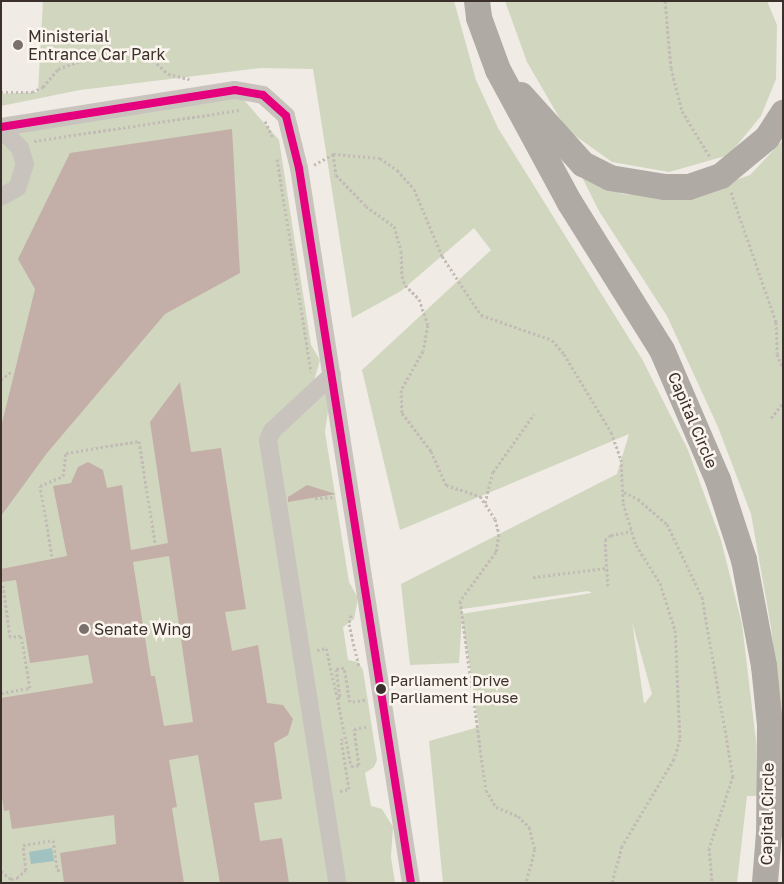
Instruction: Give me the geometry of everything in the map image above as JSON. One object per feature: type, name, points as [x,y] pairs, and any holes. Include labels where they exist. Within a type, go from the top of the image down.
[{"type":"highway","name":"Capital Circle","points":[[477,1],[479,18],[498,70],[570,203],[662,350],[711,459],[744,560],[764,666],[770,725],[769,832],[765,883]]},
{"type":"highway","points":[[498,70],[583,164],[610,178],[637,185],[689,187],[714,181],[750,156],[767,138],[783,113]]},
{"type":"street","points":[[1,128],[212,93],[242,90],[257,92],[280,108],[291,127],[332,375],[411,883]]},
{"type":"street","points":[[1,128],[17,144],[25,164],[22,178],[17,188],[1,196]]},
{"type":"street","points":[[332,375],[272,431],[268,442],[337,883]]},
{"type":"path","points":[[1,92],[32,92],[43,86],[58,69],[89,58],[101,60],[131,51],[146,53],[168,74],[213,84],[212,93]]},
{"type":"path","points":[[17,144],[245,109]]},
{"type":"path","points":[[258,115],[264,119],[274,142]]},
{"type":"path","points":[[276,150],[310,379]]},
{"type":"path","points":[[309,166],[334,154],[380,158],[397,170],[414,189],[442,256],[482,315],[552,340],[564,354],[611,432],[620,459],[624,492],[623,502],[636,545],[660,583],[674,630],[680,739],[674,759],[622,846],[612,883]]},
{"type":"path","points":[[334,154],[336,174],[366,206],[394,226],[401,251],[402,276],[405,285],[419,299],[428,325],[424,351],[401,390],[399,401],[402,412],[431,451],[446,485],[480,496],[495,520],[499,544],[460,601],[486,790],[496,807],[518,816],[529,827],[534,849],[526,883]]},
{"type":"path","points":[[1,380],[12,371]]},
{"type":"path","points":[[771,418],[783,403]]},
{"type":"path","points":[[485,504],[493,472],[534,414]]},
{"type":"path","points":[[52,556],[40,486],[63,476],[66,453],[139,441],[155,543]]},
{"type":"path","points":[[624,492],[638,499],[667,524],[702,596],[733,776],[709,848],[712,883]]},
{"type":"path","points":[[315,498],[333,497]]},
{"type":"path","points":[[608,586],[605,540],[610,535],[632,530]]},
{"type":"path","points":[[532,577],[606,568]]},
{"type":"path","points":[[1,693],[30,688],[21,636],[10,637],[3,585]]},
{"type":"path","points":[[349,624],[356,661]]},
{"type":"path","points":[[309,652],[326,648],[343,739],[341,740],[349,789],[331,792]]},
{"type":"path","points":[[336,697],[340,696],[336,669],[344,668],[350,702],[365,700]]},
{"type":"path","points":[[343,739],[346,738],[351,766],[360,765],[354,729],[369,726]]},
{"type":"path","points":[[1,872],[11,879],[18,878],[26,870],[23,845],[53,840],[57,870],[60,870]]},
{"type":"green space","points":[[43,1],[454,1],[476,80],[498,128],[642,359],[688,450],[721,540],[742,624],[756,741],[757,796],[747,796],[737,883],[443,883],[429,741],[479,727],[462,617],[459,663],[410,665],[401,584],[617,474],[629,434],[400,530],[362,370],[491,250],[474,228],[401,291],[352,318],[313,69],[261,68],[80,90],[1,106],[1,94],[38,92]],"holes":[[[588,591],[592,593],[461,614],[462,609]],[[632,622],[652,694],[645,703],[644,703]]]},
{"type":"green space","points":[[505,1],[767,1],[777,25],[776,79],[761,116],[729,155],[669,172],[612,162],[566,129],[527,62]]},
{"type":"green space","points":[[235,90],[279,140],[311,345],[320,360],[314,381],[326,394],[328,411],[325,432],[349,582],[358,598],[354,619],[343,627],[348,660],[358,662],[363,670],[377,760],[374,767],[365,773],[371,806],[382,809],[393,827],[391,857],[395,883],[1,883],[1,133]]},
{"type":"green space","points":[[783,140],[783,732],[771,627],[751,514],[718,427],[667,316],[599,211],[582,177],[622,194],[681,199],[750,175]]},
{"type":"water","points":[[52,848],[54,861],[31,864],[29,852]]},
{"type":"building","points":[[232,129],[240,273],[165,314],[47,453],[1,516],[1,427],[35,289],[18,259],[70,153]]},
{"type":"building","name":"Senate Wing","points":[[180,382],[191,452],[221,448],[246,609],[225,612],[232,651],[258,645],[267,703],[283,705],[293,719],[288,735],[274,743],[282,799],[254,803],[260,841],[282,838],[289,883],[220,883],[198,755],[169,760],[177,807],[172,808],[184,883],[64,883],[60,853],[116,844],[114,815],[12,829],[9,810],[4,811],[1,791],[1,698],[93,683],[88,655],[30,663],[16,580],[1,582],[1,569],[67,556],[53,486],[71,483],[78,467],[88,462],[103,470],[107,488],[122,485],[131,550],[168,543],[150,422]],"holes":[[[169,556],[193,722],[164,726],[155,676],[151,676],[133,562]]]},
{"type":"building","points":[[307,485],[336,494],[288,502],[288,497]]},
{"type":"transit line","points":[[1,127],[235,90],[263,95],[286,116],[299,168],[411,883]]},
{"type":"place","name":"Ministerial Entrance Car Park","points":[[18,45]]},
{"type":"place","name":"Senate Wing","points":[[84,629]]},
{"type":"place","name":"Parliament Drive Parliament House","points":[[381,689]]}]
